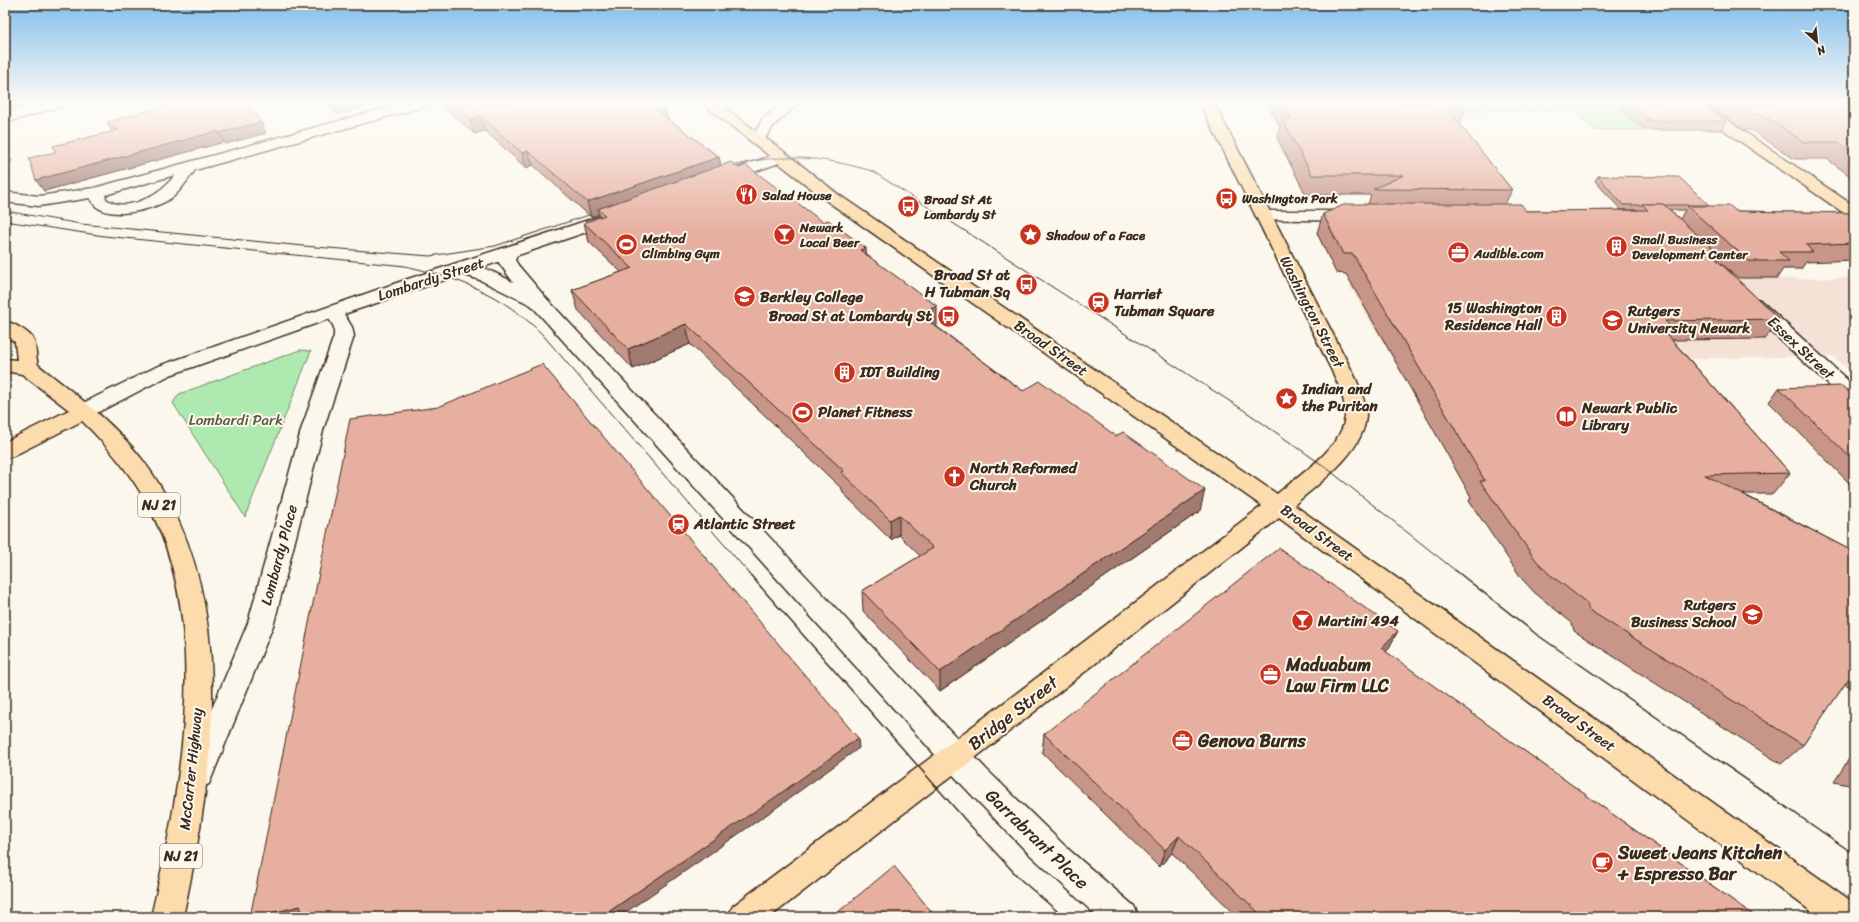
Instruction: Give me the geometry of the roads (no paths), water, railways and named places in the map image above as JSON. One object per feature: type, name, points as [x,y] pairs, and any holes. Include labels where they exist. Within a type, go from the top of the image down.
[{"type":"main road","name":"Broad Street","points":[[767,146],[833,198],[1279,506],[1846,917]]},
{"type":"main road","name":"Washington Street","points":[[1229,146],[1344,375],[1352,394],[1356,412],[1352,431],[1343,446],[1324,466],[1279,506]]},
{"type":"main road","points":[[1755,146],[1854,213]]},
{"type":"main road","points":[[5,326],[24,340],[28,368],[5,365]]},
{"type":"main road","name":"McCarter Highway","points":[[28,368],[84,411],[133,464],[161,508],[183,561],[195,620],[199,694],[197,740],[191,794],[182,849],[168,917]]},
{"type":"main road","points":[[5,451],[84,411]]},
{"type":"main road","name":"Bridge Street","points":[[744,917],[956,758],[1279,506]]},
{"type":"street","points":[[5,197],[21,202],[37,203],[59,200],[96,192],[262,146]]},
{"type":"street","points":[[708,183],[782,157]]},
{"type":"street","points":[[96,192],[100,202],[107,206],[129,208],[145,205],[158,200],[169,192],[189,166]]},
{"type":"street","name":"Lombardy Street","points":[[84,411],[163,371],[334,312],[414,282],[508,253],[626,212]]},
{"type":"street","points":[[1264,216],[1367,216]]},
{"type":"street","points":[[1836,218],[1854,217]]},
{"type":"street","points":[[508,253],[506,260],[510,267],[527,285],[539,302],[956,758]]},
{"type":"street","points":[[462,268],[479,273],[539,302]]},
{"type":"street","name":"Essex Street","points":[[1741,293],[1854,397]]},
{"type":"street","name":"Lombardy Place","points":[[191,794],[261,623],[313,427],[344,336],[343,327],[334,312]]},
{"type":"street","name":"Garrabrant Place","points":[[956,758],[995,800],[1078,881],[1122,917]]},
{"type":"tram line","points":[[725,168],[763,160],[799,158],[835,162],[872,171],[1245,411],[1324,466],[1456,571]]},
{"type":"tram line","points":[[5,211],[81,224],[303,246],[430,256],[495,246],[598,212]]},
{"type":"tram line","points":[[5,221],[104,236],[405,266],[444,276],[479,290],[511,308],[542,334],[747,571]]},
{"type":"tram line","points":[[746,570],[968,823],[1021,880],[1064,917]]},
{"type":"tram line","points":[[1455,570],[1536,634],[1854,854]]},
{"type":"place","name":"Salad House","points":[[747,195]]},
{"type":"place","name":"Washington Park","points":[[1227,198]]},
{"type":"place","name":"Broad St At Lombardy St","points":[[909,206]]},
{"type":"place","name":"Newark Local Beer","points":[[785,234]]},
{"type":"place","name":"Shadow of a Face","points":[[1031,235]]},
{"type":"place","name":"Method Climbing Gym","points":[[627,245]]},
{"type":"place","name":"Small Business Development Center","points":[[1616,246]]},
{"type":"place","name":"Audible.com","points":[[1459,253]]},
{"type":"place","name":"Broad St at H Tubman Sq","points":[[1026,284]]},
{"type":"place","name":"Berkley College","points":[[744,297]]},
{"type":"place","name":"Harriet Tubman Square","points":[[1099,303]]},
{"type":"place","name":"Broad St at Lombardy St","points":[[948,316]]},
{"type":"place","name":"15 Washington Residence Hall","points":[[1557,317]]},
{"type":"place","name":"Rutgers University Newark","points":[[1612,320]]},
{"type":"place","name":"IDT Building","points":[[844,372]]},
{"type":"place","name":"Indian and the Puritan","points":[[1286,398]]},
{"type":"place","name":"Planet Fitness","points":[[803,412]]},
{"type":"place","name":"Newark Public Library","points":[[1567,417]]},
{"type":"place","name":"North Reformed Church","points":[[955,477]]},
{"type":"place","name":"Atlantic Street","points":[[679,524]]},
{"type":"place","name":"Rutgers Business School","points":[[1752,614]]},
{"type":"place","name":"Martini 494","points":[[1302,621]]},
{"type":"place","name":"Maduabum Law Firm LLC","points":[[1270,675]]},
{"type":"place","name":"Genova Burns","points":[[1183,741]]},
{"type":"place","name":"Sweet Jeans Kitchen + Espresso Bar","points":[[1603,863]]},
{"type":"park label","name":"Lombardi Park","points":[[236,420]]}]
